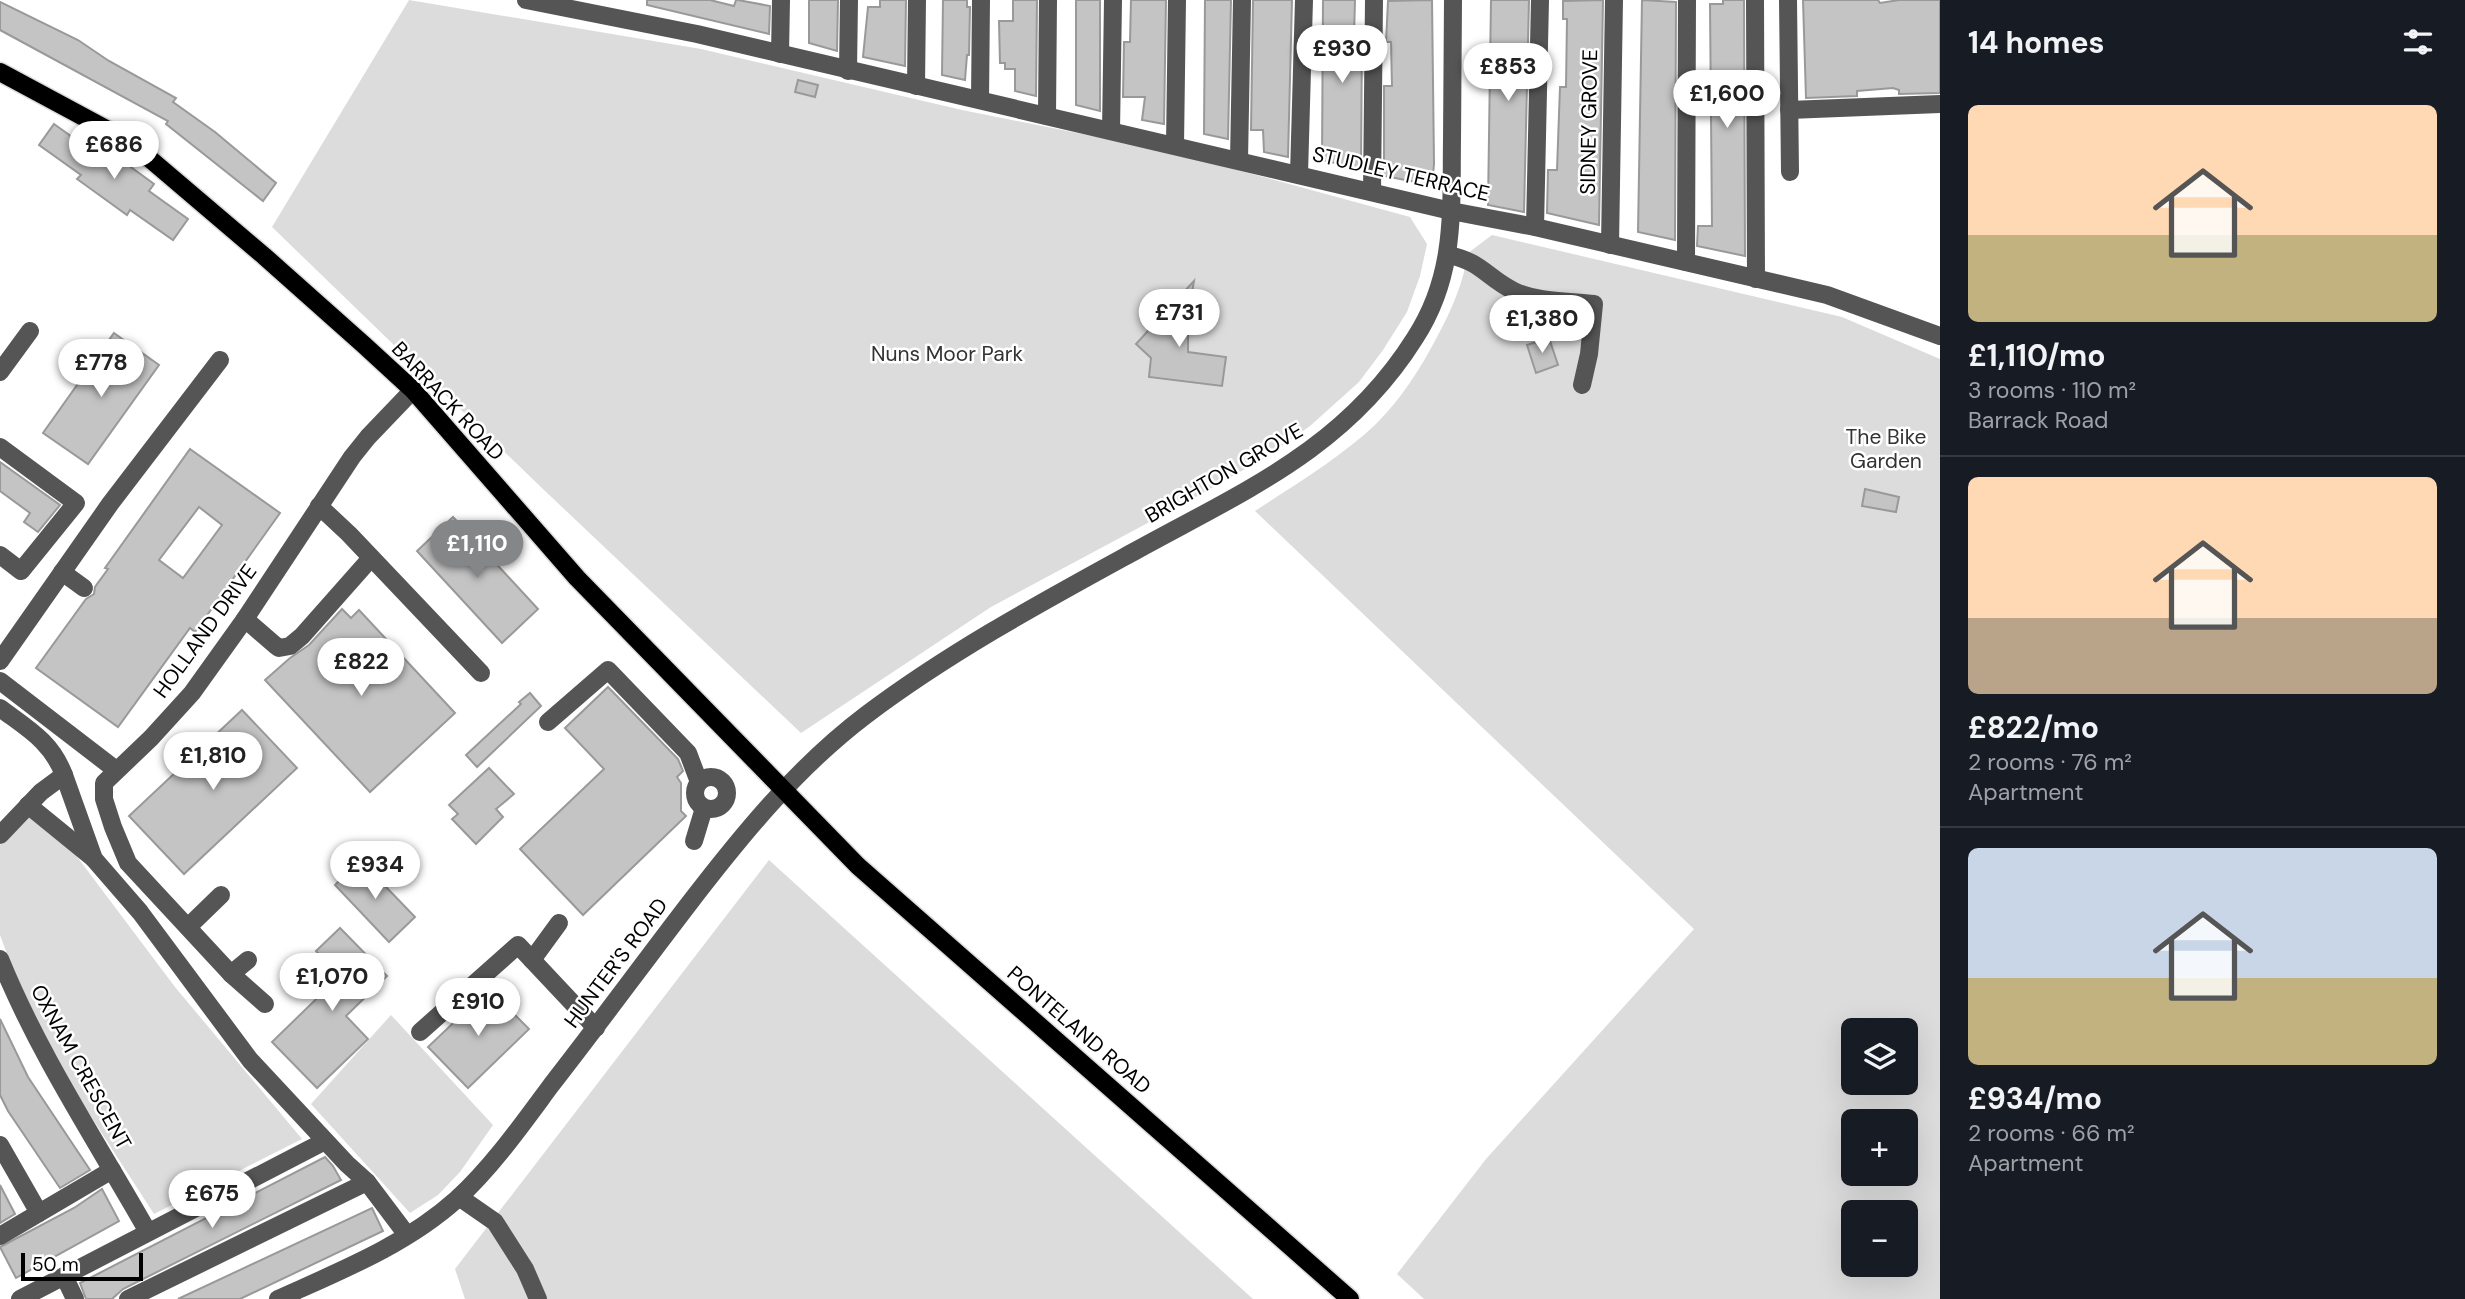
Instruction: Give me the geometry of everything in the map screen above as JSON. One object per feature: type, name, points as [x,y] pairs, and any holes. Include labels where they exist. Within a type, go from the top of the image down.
[{"type":"main road","name":"BARRACK ROAD","points":[[0,72],[106,129],[149,159],[264,256],[412,390],[577,578],[782,790]]},
{"type":"main road","name":"PONTELAND ROAD","points":[[782,790],[858,866],[1350,1299]]},
{"type":"street","name":"STUDLEY TERRACE","points":[[526,0],[569,4],[1451,211],[1535,227],[1826,295],[1940,336]]},
{"type":"street","points":[[780,0],[780,54]]},
{"type":"street","points":[[848,71],[849,0]]},
{"type":"street","points":[[916,86],[917,0]]},
{"type":"street","points":[[980,100],[981,0]]},
{"type":"street","points":[[1047,116],[1048,0]]},
{"type":"street","points":[[1111,131],[1113,0]]},
{"type":"street","points":[[1175,145],[1177,0]]},
{"type":"street","points":[[1239,160],[1242,0]]},
{"type":"street","points":[[1299,174],[1304,0]]},
{"type":"street","points":[[1371,192],[1374,0]]},
{"type":"street","name":"BRIGHTON GROVE","points":[[782,790],[864,716],[953,655],[1037,604],[1277,473],[1331,435],[1369,400],[1416,338],[1438,295],[1448,255],[1451,211],[1453,0]]},
{"type":"street","points":[[1535,227],[1540,0]]},
{"type":"street","name":"SIDNEY GROVE","points":[[1609,245],[1614,0]]},
{"type":"street","points":[[1686,262],[1687,0]]},
{"type":"street","points":[[1788,0],[1790,172]]},
{"type":"street","points":[[1755,6],[1756,279]]},
{"type":"street","points":[[1790,110],[1940,104]]},
{"type":"street","points":[[1448,255],[1466,258],[1504,286],[1531,298],[1594,304],[1589,354],[1582,385]]},
{"type":"street","points":[[0,372],[30,331]]},
{"type":"street","points":[[0,661],[110,504],[220,359]]},
{"type":"street","name":"HOLLAND DRIVE","points":[[265,1004],[231,974],[128,863],[104,799],[104,783],[192,694],[368,437],[412,390]]},
{"type":"street","points":[[0,447],[76,503],[21,571],[0,555]]},
{"type":"street","points":[[319,506],[481,673]]},
{"type":"street","points":[[245,619],[279,648],[290,646],[371,558]]},
{"type":"street","points":[[62,572],[84,588]]},
{"type":"street","points":[[548,722],[608,670],[688,753],[699,782]]},
{"type":"street","points":[[0,681],[116,770]]},
{"type":"street","points":[[0,708],[47,743],[58,759],[93,859]]},
{"type":"street","points":[[0,835],[28,805],[64,775]]},
{"type":"street","points":[[708,777],[718,779],[725,786],[727,796],[723,804],[714,809],[704,808],[696,801],[695,791],[699,782],[708,777]]},
{"type":"street","name":"HUNTER'S ROAD","points":[[278,1299],[369,1257],[407,1235],[459,1197],[494,1158],[726,855],[782,790]]},
{"type":"street","points":[[28,805],[93,859],[140,912],[250,1060],[367,1182],[407,1235]]},
{"type":"street","points":[[694,841],[704,808]]},
{"type":"street","points":[[188,928],[222,895]]},
{"type":"street","points":[[532,960],[559,923]]},
{"type":"street","points":[[420,1032],[517,945],[596,1027]]},
{"type":"street","name":"OXNAM CRESCENT","points":[[0,959],[17,1002],[46,1056],[148,1232]]},
{"type":"street","points":[[231,974],[248,960]]},
{"type":"street","points":[[20,1299],[325,1141]]},
{"type":"street","points":[[0,1145],[39,1213]]},
{"type":"street","points":[[0,1236],[112,1170]]},
{"type":"street","points":[[128,1299],[367,1182]]},
{"type":"street","points":[[459,1197],[495,1222],[525,1269],[538,1299]]},
{"type":"street","points":[[64,1276],[75,1299]]},
{"type":"green space","name":"Nuns Moor Park","points":[[409,0],[701,49],[962,110],[1168,151],[1410,217],[1427,244],[1420,276],[1407,312],[1383,350],[1359,382],[1310,426],[1268,456],[991,607],[801,733],[272,227]]},
{"type":"green space","name":"The Bike Garden","points":[[1492,235],[1842,317],[1940,359],[1940,1299],[1424,1299],[1397,1274],[1486,1159],[1694,929],[1255,511],[1348,448],[1394,404],[1424,360],[1447,316],[1468,253]]},
{"type":"green space","points":[[30,813],[75,854],[175,987],[302,1139],[154,1214],[70,1084],[44,1037],[0,935],[0,845]]},
{"type":"green space","points":[[769,860],[1253,1299],[465,1299],[455,1269]]},
{"type":"green space","points":[[391,1015],[493,1125],[460,1172],[438,1195],[410,1213],[311,1104]]},
{"type":"building","points":[[647,0],[710,0],[734,6],[738,0],[770,6],[769,34],[647,5]]},
{"type":"building","points":[[809,0],[838,0],[837,51],[809,43]]},
{"type":"building","points":[[880,0],[906,0],[905,66],[863,57],[868,7],[880,7]]},
{"type":"building","points":[[943,0],[967,0],[967,7],[970,7],[969,55],[965,80],[942,75]]},
{"type":"building","points":[[1013,0],[1037,0],[1036,96],[1015,91],[1015,69],[1005,69],[1005,63],[1000,63],[999,21],[1013,21]]},
{"type":"building","points":[[1076,0],[1100,0],[1100,111],[1076,105]]},
{"type":"building","points":[[1131,0],[1166,0],[1164,124],[1142,120],[1145,97],[1123,97],[1124,42],[1130,42]]},
{"type":"building","points":[[1205,0],[1231,0],[1228,139],[1204,134]]},
{"type":"building","points":[[1253,0],[1292,0],[1288,157],[1264,152],[1263,130],[1251,130]]},
{"type":"building","points":[[1323,0],[1355,0],[1354,36],[1362,36],[1361,169],[1322,160]]},
{"type":"building","points":[[1432,0],[1432,185],[1384,176],[1384,86],[1392,86],[1391,42],[1386,42],[1388,1]]},
{"type":"building","points":[[1491,0],[1529,0],[1524,212],[1488,205]]},
{"type":"building","points":[[1603,0],[1599,225],[1547,213],[1548,170],[1557,170],[1560,87],[1566,87],[1567,19],[1563,19],[1563,1]]},
{"type":"building","points":[[1642,0],[1676,2],[1675,240],[1638,232]]},
{"type":"building","points":[[1723,0],[1744,0],[1745,256],[1697,246],[1698,226],[1712,226],[1710,4],[1723,4]]},
{"type":"building","points":[[1803,0],[1878,0],[1880,3],[1940,0],[1940,93],[1899,94],[1899,90],[1893,88],[1857,91],[1857,96],[1806,98]]},
{"type":"building","points":[[0,2],[78,40],[109,61],[176,98],[173,102],[215,132],[276,183],[263,201],[166,124],[168,121],[0,30]]},
{"type":"building","points":[[798,80],[818,85],[815,97],[795,92]]},
{"type":"building","points":[[54,124],[96,154],[102,146],[154,184],[149,191],[188,219],[173,240],[130,210],[127,215],[77,179],[81,175],[39,145]]},
{"type":"building","points":[[1194,281],[1188,316],[1188,352],[1226,357],[1222,386],[1149,377],[1151,358],[1136,344]]},
{"type":"building","points":[[114,333],[159,365],[88,464],[43,433]]},
{"type":"building","points":[[1549,338],[1558,365],[1536,373],[1527,345]]},
{"type":"building","points":[[190,449],[280,513],[195,632],[190,628],[118,727],[36,668],[86,599],[94,594],[95,587],[108,569],[105,568]],"holes":[[[199,507],[222,525],[183,578],[159,560]]]},
{"type":"building","points":[[0,462],[60,505],[38,532],[24,522],[30,513],[0,491]]},
{"type":"building","points":[[1865,489],[1899,497],[1896,512],[1862,506]]},
{"type":"building","points":[[453,517],[538,609],[502,643],[417,551]]},
{"type":"building","points":[[342,609],[351,618],[359,610],[455,713],[370,792],[265,680],[309,645]]},
{"type":"building","points":[[608,687],[678,759],[683,771],[677,777],[681,783],[681,811],[686,816],[583,915],[520,849],[604,769],[565,728]]},
{"type":"building","points":[[530,693],[541,706],[477,767],[466,755]]},
{"type":"building","points":[[242,710],[297,768],[184,874],[129,816]]},
{"type":"building","points":[[489,768],[514,794],[496,809],[503,817],[476,844],[452,819],[458,814],[449,805]]},
{"type":"building","points":[[360,860],[415,917],[389,942],[335,885]]},
{"type":"building","points":[[340,928],[387,976],[346,1016],[368,1039],[317,1088],[272,1042],[340,976],[316,951]]},
{"type":"building","points":[[489,989],[529,1029],[468,1088],[428,1047]]},
{"type":"building","points":[[0,1019],[28,1077],[90,1170],[60,1188],[0,1095]]},
{"type":"building","points":[[325,1157],[341,1180],[123,1289],[112,1299],[86,1299],[80,1283]]},
{"type":"building","points":[[0,1185],[15,1214],[0,1223]]},
{"type":"building","points":[[102,1189],[119,1221],[16,1278],[0,1247],[74,1208]]},
{"type":"building","points":[[372,1208],[383,1231],[240,1299],[178,1299]]}]
